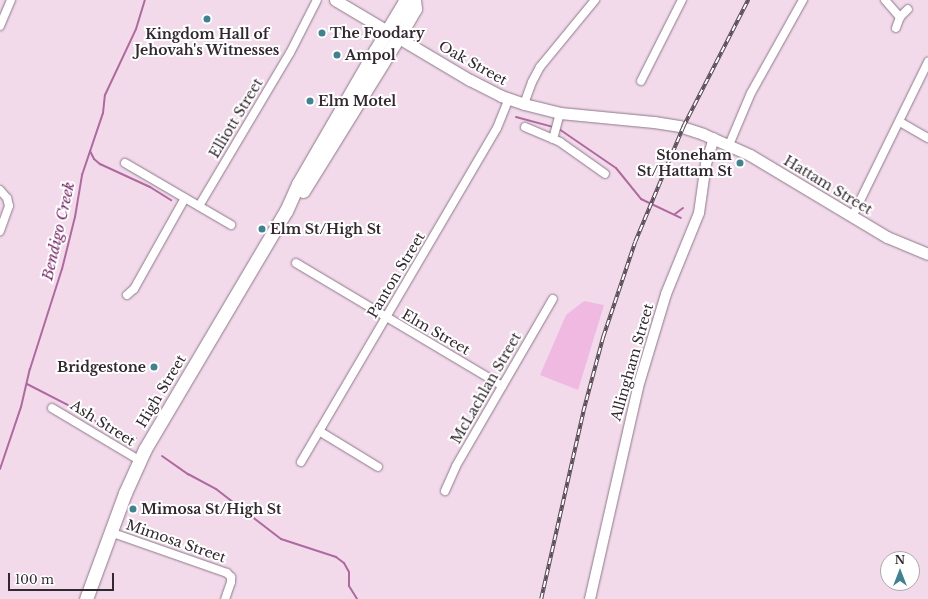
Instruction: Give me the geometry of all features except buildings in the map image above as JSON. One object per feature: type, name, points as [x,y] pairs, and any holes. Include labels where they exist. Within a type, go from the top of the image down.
[{"type":"highway","name":"High Street","points":[[86,599],[110,532],[139,460],[286,211],[303,190],[319,166],[393,34],[404,3],[408,0]]},
{"type":"highway","name":"High Street","points":[[393,34],[414,9],[414,0]]},
{"type":"main road","name":"Oak Street","points":[[335,0],[470,80],[509,99],[560,113],[659,122],[679,126],[714,138]]},
{"type":"main road","name":"Hattam Street","points":[[714,138],[729,144],[899,243],[928,254]]},
{"type":"street","points":[[0,26],[11,0]]},
{"type":"street","name":"Elliott Street","points":[[199,206],[290,53],[317,0]]},
{"type":"street","points":[[524,104],[532,82],[540,67],[595,0]]},
{"type":"street","points":[[641,81],[682,0]]},
{"type":"street","points":[[729,144],[752,93],[803,0]]},
{"type":"street","points":[[885,0],[900,16]]},
{"type":"street","points":[[896,28],[900,16],[908,8]]},
{"type":"street","points":[[852,217],[900,122],[928,62]]},
{"type":"street","name":"Panton Street","points":[[301,462],[497,128],[509,99]]},
{"type":"street","points":[[553,139],[560,113]]},
{"type":"street","points":[[900,122],[928,138]]},
{"type":"street","points":[[525,127],[553,139],[582,156],[605,174]]},
{"type":"street","name":"Allingham Street","points":[[590,599],[638,387],[666,294],[699,213],[705,170],[714,138]]},
{"type":"street","points":[[125,163],[232,225]]},
{"type":"street","points":[[0,190],[7,198],[9,206],[0,231]]},
{"type":"street","points":[[127,295],[134,289],[185,198]]},
{"type":"street","name":"Elm Street","points":[[296,263],[502,386]]},
{"type":"street","name":"McLachlan Street","points":[[445,491],[456,466],[553,299]]},
{"type":"street","name":"Ash Street","points":[[52,408],[139,460]]},
{"type":"street","points":[[319,431],[378,467]]},
{"type":"street","name":"Mimosa Street","points":[[110,532],[222,571],[231,577],[231,585],[225,599]]},
{"type":"shaded area","points":[[584,301],[604,305],[578,390],[540,375],[566,315]]},
{"type":"waterway","name":"Bendigo Creek","points":[[0,469],[21,407],[30,369],[62,269],[75,217],[82,175],[103,113],[105,95],[136,29],[145,0]]},
{"type":"waterway","points":[[516,117],[554,127]]},
{"type":"waterway","points":[[559,129],[616,168],[641,199],[681,218]]},
{"type":"waterway","points":[[90,151],[94,159],[100,164],[150,187],[171,200]]},
{"type":"waterway","points":[[675,214],[683,208]]},
{"type":"waterway","points":[[27,384],[66,404],[110,430],[136,438]]},
{"type":"waterway","points":[[162,456],[188,474],[216,489],[281,539],[336,557],[344,563],[349,572],[349,586],[357,599]]},
{"type":"railway","points":[[541,599],[583,412],[603,337],[635,242],[683,127],[748,0]]},
{"type":"place","name":"Kingdom Hall of Jehovah's Witnesses","points":[[207,19]]},
{"type":"place","name":"The Foodary","points":[[322,33]]},
{"type":"place","name":"Ampol","points":[[337,55]]},
{"type":"place","name":"Elm Motel","points":[[310,101]]},
{"type":"place","name":"Stoneham St/Hattam St","points":[[740,163]]},
{"type":"place","name":"Elm St/High St","points":[[262,229]]},
{"type":"place","name":"Bridgestone","points":[[154,367]]},
{"type":"place","name":"Mimosa St/High St","points":[[133,509]]}]
